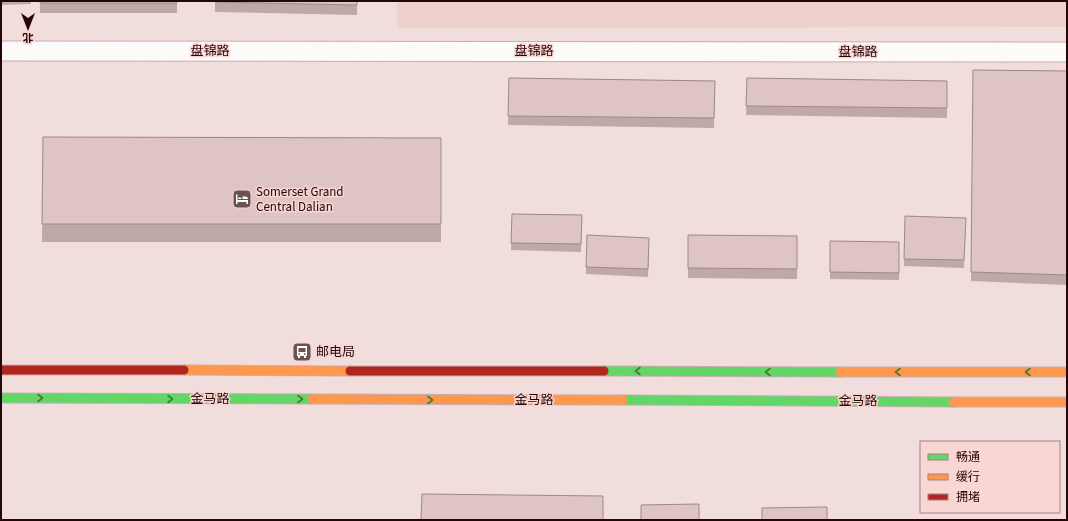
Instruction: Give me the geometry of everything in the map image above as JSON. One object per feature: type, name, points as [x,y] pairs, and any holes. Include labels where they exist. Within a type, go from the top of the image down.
[{"type":"main road","points":[[1,370],[1067,372]]},
{"type":"main road","name":"金马路","points":[[1,398],[1067,402]]},
{"type":"street","name":"盘锦路","points":[[1,51],[1067,52]]},
{"type":"shaded area","points":[[397,1],[1067,1],[1067,27],[397,28]]},
{"type":"building","points":[[40,1],[177,1],[177,3],[40,3]]},
{"type":"building","points":[[357,1],[357,5],[215,2]]},
{"type":"building","points":[[973,70],[1067,71],[1067,275],[971,272]]},
{"type":"building","points":[[509,78],[715,81],[714,118],[508,116]]},
{"type":"building","points":[[747,78],[947,81],[947,108],[746,106]]},
{"type":"building","name":"Somerset Grand Central Dalian","points":[[43,137],[441,138],[441,224],[42,224]]},
{"type":"building","points":[[512,214],[582,215],[581,244],[511,243]]},
{"type":"building","points":[[905,216],[966,218],[964,260],[904,259]]},
{"type":"building","points":[[587,235],[649,238],[648,269],[586,267]]},
{"type":"building","points":[[688,235],[797,236],[797,269],[688,268]]},
{"type":"building","points":[[830,241],[899,242],[899,273],[830,272]]},
{"type":"building","points":[[422,494],[603,496],[603,520],[421,520]]},
{"type":"building","points":[[699,504],[699,520],[641,520],[641,505]]},
{"type":"building","points":[[827,507],[827,520],[762,520],[762,508]]},
{"type":"traffic: fast","points":[[604,371],[840,372]]},
{"type":"traffic: fast","points":[[1,398],[312,399]]},
{"type":"traffic: fast","points":[[623,400],[953,402]]},
{"type":"traffic: slow","points":[[184,370],[350,371]]},
{"type":"traffic: slow","points":[[840,372],[1067,372]]},
{"type":"traffic: slow","points":[[312,399],[623,400]]},
{"type":"traffic: slow","points":[[953,402],[1067,402]]},
{"type":"traffic: jam","points":[[1,370],[184,370]]},
{"type":"traffic: jam","points":[[350,371],[604,371]]},
{"type":"place","name":"Somerset Grand Central Dalian","points":[[242,199]]},
{"type":"place","name":"邮电局","points":[[302,352]]}]
